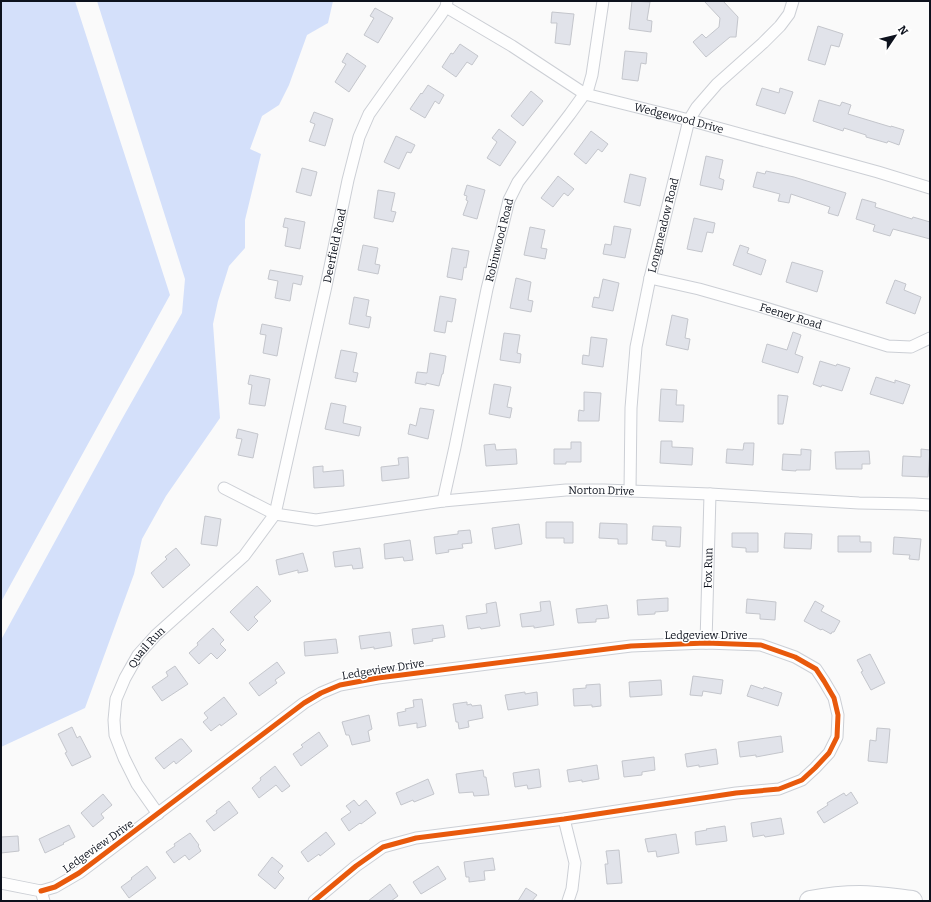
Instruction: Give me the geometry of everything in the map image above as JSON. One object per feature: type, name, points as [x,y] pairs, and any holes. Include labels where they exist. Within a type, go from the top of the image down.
[{"type":"highway","points":[[810,901],[859,896],[912,901]]},
{"type":"street","name":"Robinwood Road","points":[[443,502],[487,288],[509,200],[518,182],[588,89],[592,75],[603,1]]},
{"type":"street","name":"Longmeadow Road","points":[[630,491],[631,408],[636,347],[650,278],[689,120],[697,107],[717,84],[780,26],[789,14],[794,1]]},
{"type":"street","name":"Wedgewood Drive","points":[[446,4],[584,94],[689,120],[878,172],[930,188]]},
{"type":"street","name":"Deerfield Road","points":[[275,514],[348,180],[359,138],[369,114],[440,16],[446,4]]},
{"type":"street","name":"Feeney Road","points":[[650,278],[699,289],[752,304],[888,346],[911,347],[930,338]]},
{"type":"street","name":"Norton Drive","points":[[224,488],[275,514],[316,520],[443,502],[566,490],[710,494],[859,503],[930,505]]},
{"type":"street","name":"Fox Run","points":[[706,643],[710,494]]},
{"type":"street","name":"Quail Run","points":[[158,814],[137,784],[124,758],[115,735],[114,720],[116,699],[125,678],[138,655],[156,635],[244,556],[275,514]]},
{"type":"street","name":"Ledgeview Drive","points":[[42,896],[79,873],[304,703],[321,693],[340,685],[378,678],[631,646],[706,643],[761,645],[795,657],[816,669],[834,698],[838,715],[837,737],[829,753],[802,780],[779,788],[564,819],[416,838],[383,847],[356,866],[314,901]]},
{"type":"street","points":[[564,819],[575,863],[572,889],[568,901]]},
{"type":"street","points":[[1,883],[42,896]]},
{"type":"shaded area","points":[[1,1],[75,1],[170,295],[1,602]]},
{"type":"shaded area","points":[[97,1],[333,1],[328,23],[307,35],[289,85],[279,105],[262,116],[250,149],[261,154],[245,220],[245,248],[229,266],[218,301],[213,324],[220,418],[166,496],[142,539],[134,574],[85,708],[1,747],[1,640],[182,313],[185,279]]},
{"type":"building","points":[[632,1],[650,2],[647,20],[652,21],[651,32],[629,29]]},
{"type":"building","points":[[704,1],[723,1],[738,17],[736,37],[730,37],[706,57],[693,42],[702,34],[706,38],[719,27],[720,18]]},
{"type":"building","points":[[375,8],[393,18],[378,43],[364,35],[374,18],[370,16]]},
{"type":"building","points":[[552,12],[574,14],[570,45],[555,43],[557,23],[551,23]]},
{"type":"building","points":[[818,26],[843,34],[839,47],[831,45],[825,65],[808,60]]},
{"type":"building","points":[[460,44],[478,56],[472,65],[467,62],[456,77],[442,67],[451,53],[453,54]]},
{"type":"building","points":[[625,51],[647,53],[646,64],[641,63],[638,81],[622,79]]},
{"type":"building","points":[[347,53],[366,66],[349,92],[335,82],[346,64],[342,62]]},
{"type":"building","points":[[428,85],[444,95],[439,104],[435,101],[425,118],[410,109]]},
{"type":"building","points":[[762,88],[779,93],[780,88],[793,92],[785,114],[756,105]]},
{"type":"building","points":[[531,91],[543,101],[523,126],[511,116]]},
{"type":"building","points":[[819,100],[840,106],[842,102],[851,105],[848,114],[904,130],[899,145],[888,141],[887,143],[866,137],[866,135],[844,128],[843,131],[813,121]]},
{"type":"building","points":[[314,112],[333,119],[325,146],[309,141],[315,124],[310,122]]},
{"type":"building","points":[[499,129],[516,142],[500,166],[487,158],[497,142],[492,138]]},
{"type":"building","points":[[591,131],[608,144],[602,152],[598,149],[586,164],[574,154]]},
{"type":"building","points":[[396,136],[415,145],[411,153],[407,152],[399,169],[384,162]]},
{"type":"building","points":[[706,156],[723,160],[719,178],[724,180],[722,190],[700,185]]},
{"type":"building","points":[[302,168],[317,172],[311,196],[296,192]]},
{"type":"building","points":[[766,171],[794,177],[846,193],[838,216],[828,213],[830,207],[791,194],[789,203],[778,201],[780,194],[753,187],[757,172],[765,174]]},
{"type":"building","points":[[630,174],[646,178],[640,206],[624,202]]},
{"type":"building","points":[[558,176],[574,189],[568,196],[564,193],[553,207],[541,198]]},
{"type":"building","points":[[467,185],[485,190],[477,219],[463,215],[468,201],[466,200],[467,196],[464,195]]},
{"type":"building","points":[[378,190],[395,193],[391,211],[396,212],[393,222],[374,218]]},
{"type":"building","points":[[862,199],[876,203],[875,207],[912,219],[913,217],[930,222],[930,239],[893,229],[890,236],[873,231],[875,225],[856,219]]},
{"type":"building","points":[[285,218],[305,222],[300,249],[285,246],[288,228],[283,227]]},
{"type":"building","points":[[694,218],[715,223],[713,233],[707,232],[702,252],[687,249]]},
{"type":"building","points":[[614,226],[631,229],[625,258],[603,254],[605,244],[611,245]]},
{"type":"building","points":[[530,227],[545,230],[541,248],[547,249],[545,259],[524,255]]},
{"type":"building","points":[[363,245],[378,248],[375,264],[380,265],[378,274],[358,270]]},
{"type":"building","points":[[740,245],[749,248],[747,253],[766,260],[761,275],[733,265]]},
{"type":"building","points":[[452,248],[469,251],[462,280],[447,277]]},
{"type":"building","points":[[792,262],[823,271],[817,292],[786,282]]},
{"type":"building","points":[[270,270],[303,276],[301,285],[293,283],[290,301],[275,298],[278,281],[268,279]]},
{"type":"building","points":[[516,278],[531,282],[528,300],[533,301],[531,312],[510,308]]},
{"type":"building","points":[[603,279],[619,283],[613,311],[592,307],[594,297],[599,298]]},
{"type":"building","points":[[895,280],[906,284],[904,290],[921,297],[915,314],[886,303]]},
{"type":"building","points":[[440,296],[456,299],[452,322],[447,321],[445,333],[434,331]]},
{"type":"building","points":[[354,297],[369,300],[366,316],[371,317],[369,328],[349,324]]},
{"type":"building","points":[[672,315],[688,319],[685,338],[690,339],[688,350],[666,345]]},
{"type":"building","points":[[262,324],[282,328],[277,356],[263,353],[266,335],[260,334]]},
{"type":"building","points":[[793,332],[801,335],[795,354],[803,357],[798,373],[762,362],[767,344],[787,350]]},
{"type":"building","points":[[504,333],[520,335],[517,353],[521,354],[520,363],[500,360]]},
{"type":"building","points":[[591,337],[607,339],[603,367],[582,364],[583,355],[589,356]]},
{"type":"building","points":[[341,350],[357,353],[353,372],[358,373],[356,382],[335,378]]},
{"type":"building","points":[[430,353],[446,356],[439,386],[426,383],[426,385],[415,383],[417,372],[427,373]]},
{"type":"building","points":[[820,361],[836,366],[837,364],[850,368],[842,391],[813,384]]},
{"type":"building","points":[[250,375],[270,379],[265,406],[249,404],[252,385],[248,384]]},
{"type":"building","points":[[876,377],[895,383],[895,380],[910,385],[903,404],[870,394]]},
{"type":"building","points":[[494,384],[511,387],[507,407],[512,408],[510,418],[489,414]]},
{"type":"building","points":[[661,389],[677,390],[676,405],[684,405],[683,422],[659,421]]},
{"type":"building","points":[[584,392],[601,393],[599,421],[578,421],[579,410],[584,411]]},
{"type":"building","points":[[778,395],[788,396],[783,424],[778,424]]},
{"type":"building","points":[[331,403],[346,406],[343,423],[361,427],[359,436],[325,429]]},
{"type":"building","points":[[420,408],[434,410],[428,439],[408,434],[410,424],[416,426]]},
{"type":"building","points":[[238,429],[258,434],[253,458],[238,455],[242,439],[236,438]]},
{"type":"building","points":[[661,441],[672,441],[672,447],[693,448],[692,465],[660,463]]},
{"type":"building","points":[[571,442],[581,442],[581,462],[554,464],[554,449],[571,449]]},
{"type":"building","points":[[744,443],[754,443],[753,465],[726,463],[727,449],[743,450]]},
{"type":"building","points":[[495,444],[496,450],[516,449],[517,464],[486,466],[484,445]]},
{"type":"building","points":[[801,449],[811,450],[810,470],[782,470],[783,454],[801,455]]},
{"type":"building","points":[[921,449],[930,450],[928,477],[902,476],[903,456],[921,457]]},
{"type":"building","points":[[869,451],[870,464],[862,464],[862,469],[836,469],[835,452]]},
{"type":"building","points":[[408,457],[409,478],[382,481],[381,467],[399,465],[398,458]]},
{"type":"building","points":[[323,466],[323,472],[343,470],[344,486],[314,488],[313,467]]},
{"type":"building","points":[[205,516],[221,519],[217,546],[201,544]]},
{"type":"building","points":[[546,522],[573,522],[573,543],[564,543],[564,538],[546,538]]},
{"type":"building","points":[[600,523],[627,524],[627,544],[618,544],[618,539],[599,538]]},
{"type":"building","points":[[519,524],[522,544],[495,549],[492,528]]},
{"type":"building","points":[[653,526],[681,527],[680,547],[666,546],[666,541],[652,540]]},
{"type":"building","points":[[470,530],[472,543],[462,544],[463,548],[448,550],[449,552],[436,554],[434,537],[458,534],[458,531]]},
{"type":"building","points":[[732,533],[758,533],[758,552],[746,552],[746,548],[732,547]]},
{"type":"building","points":[[785,533],[812,534],[811,549],[784,548]]},
{"type":"building","points":[[838,536],[860,536],[860,542],[871,542],[871,552],[838,552]]},
{"type":"building","points":[[894,537],[921,539],[919,560],[909,559],[910,555],[893,554]]},
{"type":"building","points":[[410,540],[413,560],[404,561],[403,557],[385,559],[384,544]]},
{"type":"building","points":[[176,548],[190,565],[163,588],[151,573],[167,559],[165,557]]},
{"type":"building","points":[[360,548],[363,568],[353,569],[352,565],[335,567],[333,552]]},
{"type":"building","points":[[303,553],[308,571],[298,573],[298,570],[279,575],[276,560]]},
{"type":"building","points":[[257,586],[271,601],[254,617],[258,621],[248,631],[230,612]]},
{"type":"building","points":[[668,598],[668,611],[655,612],[655,614],[638,615],[637,600]]},
{"type":"building","points":[[747,599],[776,602],[775,620],[760,619],[760,614],[746,613]]},
{"type":"building","points":[[550,601],[554,625],[534,628],[534,626],[522,627],[520,614],[541,611],[540,602]]},
{"type":"building","points":[[815,601],[824,606],[821,611],[840,621],[834,632],[831,634],[804,621]]},
{"type":"building","points":[[496,602],[500,626],[481,629],[480,627],[468,629],[466,616],[487,613],[486,604]]},
{"type":"building","points":[[607,605],[609,618],[596,619],[596,622],[578,623],[576,609]]},
{"type":"building","points":[[443,625],[445,637],[432,639],[433,641],[414,644],[412,629]]},
{"type":"building","points":[[213,628],[224,640],[220,644],[226,650],[217,659],[211,653],[199,664],[189,653]]},
{"type":"building","points":[[390,632],[392,646],[374,649],[374,647],[361,649],[359,636]]},
{"type":"building","points":[[336,639],[338,653],[305,656],[304,642]]},
{"type":"building","points":[[870,654],[885,683],[871,690],[861,672],[863,671],[857,660]]},
{"type":"building","points":[[277,662],[285,673],[275,680],[277,683],[259,696],[249,683]]},
{"type":"building","points":[[175,666],[188,684],[162,701],[152,687],[168,676],[166,672]]},
{"type":"building","points":[[693,676],[723,680],[721,694],[703,691],[702,696],[690,695]]},
{"type":"building","points":[[661,680],[662,695],[630,697],[629,682]]},
{"type":"building","points":[[600,684],[601,706],[574,706],[573,689],[586,688],[586,685]]},
{"type":"building","points":[[751,685],[763,689],[764,687],[782,693],[778,706],[747,696]]},
{"type":"building","points":[[525,692],[525,694],[537,692],[538,705],[508,710],[505,695]]},
{"type":"building","points":[[224,697],[237,714],[221,726],[220,724],[211,731],[203,722],[208,718],[204,713]]},
{"type":"building","points":[[422,699],[426,726],[417,728],[417,723],[399,726],[397,713],[414,707],[413,700]]},
{"type":"building","points":[[467,702],[467,705],[481,705],[483,718],[468,721],[469,727],[459,729],[458,722],[456,722],[453,704]]},
{"type":"building","points":[[369,715],[372,729],[368,731],[370,741],[352,745],[349,735],[346,735],[342,722]]},
{"type":"building","points":[[72,727],[77,738],[80,736],[91,757],[72,766],[65,753],[67,752],[58,734]]},
{"type":"building","points":[[877,728],[890,729],[887,763],[868,761],[870,740],[876,741]]},
{"type":"building","points":[[319,732],[328,746],[301,766],[293,754],[303,747],[301,745]]},
{"type":"building","points":[[781,736],[783,752],[756,757],[756,755],[740,757],[738,742]]},
{"type":"building","points":[[182,739],[192,751],[176,764],[174,761],[164,769],[155,758]]},
{"type":"building","points":[[716,749],[718,764],[687,767],[685,754]]},
{"type":"building","points":[[654,757],[655,770],[642,772],[642,775],[624,777],[622,761]]},
{"type":"building","points":[[597,765],[599,779],[582,782],[582,780],[569,782],[567,770]]},
{"type":"building","points":[[275,766],[290,786],[282,792],[276,785],[259,798],[252,788],[261,780],[260,778]]},
{"type":"building","points":[[539,769],[541,787],[528,789],[527,785],[515,787],[513,773]]},
{"type":"building","points":[[483,770],[484,777],[486,777],[489,795],[474,796],[473,792],[459,793],[456,774]]},
{"type":"building","points":[[428,779],[434,794],[414,802],[413,800],[401,805],[396,793]]},
{"type":"building","points":[[851,792],[858,803],[824,823],[817,812],[828,805],[827,803],[844,793],[846,796]]},
{"type":"building","points":[[103,794],[112,805],[101,814],[104,818],[93,827],[81,813]]},
{"type":"building","points":[[354,800],[359,806],[366,800],[376,813],[349,831],[341,819],[351,812],[346,806]]},
{"type":"building","points":[[229,801],[238,813],[214,831],[206,821]]},
{"type":"building","points":[[781,818],[784,834],[753,837],[751,823]]},
{"type":"building","points":[[69,825],[75,837],[45,853],[39,839]]},
{"type":"building","points":[[725,826],[727,841],[696,845],[695,832]]},
{"type":"building","points":[[326,832],[335,844],[320,856],[319,854],[308,862],[301,852]]},
{"type":"building","points":[[190,833],[199,845],[198,846],[201,851],[189,860],[185,855],[174,863],[166,852],[175,846],[174,844]]},
{"type":"building","points":[[676,834],[679,853],[657,857],[656,851],[648,852],[645,839]]},
{"type":"building","points":[[18,836],[19,851],[1,853],[1,837]]},
{"type":"building","points":[[619,850],[622,883],[607,884],[605,864],[608,864],[606,851]]},
{"type":"building","points":[[272,857],[283,866],[278,872],[284,878],[275,889],[258,875]]},
{"type":"building","points":[[493,858],[495,870],[484,871],[485,880],[469,882],[469,877],[466,877],[464,862]]},
{"type":"building","points":[[147,866],[156,878],[129,898],[121,887]]},
{"type":"building","points":[[438,866],[446,879],[421,894],[413,882]]},
{"type":"building","points":[[390,884],[398,896],[391,901],[368,901]]},
{"type":"building","points":[[526,888],[537,895],[532,901],[518,901]]},
{"type":"cycle path","points":[[41,891],[55,887],[79,873],[304,703],[321,693],[340,685],[378,678],[631,646],[706,643],[761,645],[795,657],[816,669],[834,698],[838,715],[837,737],[829,753],[802,780],[779,789],[736,793],[564,819],[416,838],[383,847],[356,866],[314,901]]}]
